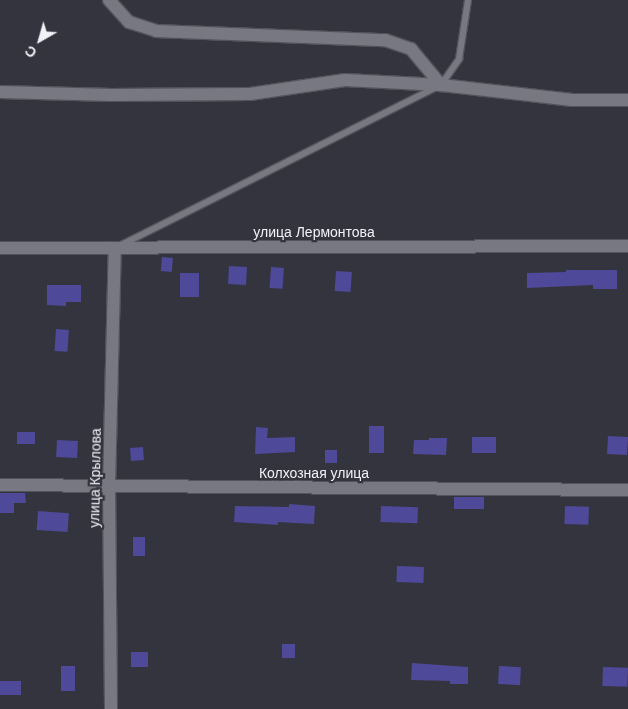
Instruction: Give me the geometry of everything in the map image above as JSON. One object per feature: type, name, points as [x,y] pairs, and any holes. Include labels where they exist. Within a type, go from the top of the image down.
[{"type":"street","points":[[109,0],[129,22],[156,31],[385,40],[411,50],[441,85]]},
{"type":"street","points":[[0,92],[112,95],[250,94],[345,80],[441,85],[572,100],[628,100]]},
{"type":"street","name":"улица Лермонтова","points":[[0,248],[628,246]]},
{"type":"street","name":"улица Крылова","points":[[111,709],[109,486],[115,248]]},
{"type":"street","name":"Колхозная улица","points":[[0,485],[628,490]]},
{"type":"lane","points":[[115,248],[441,85],[459,59],[468,0]]},
{"type":"building","points":[[162,257],[173,258],[172,272],[161,271]]},
{"type":"building","points":[[229,266],[247,267],[246,285],[228,284]]},
{"type":"building","points":[[271,267],[284,268],[283,289],[270,288]]},
{"type":"building","points":[[566,270],[617,270],[617,289],[593,289],[593,285],[527,288],[527,273],[566,272]]},
{"type":"building","points":[[336,271],[352,272],[351,292],[335,291]]},
{"type":"building","points":[[180,273],[199,273],[199,297],[180,297]]},
{"type":"building","points":[[47,285],[81,285],[81,302],[66,302],[66,306],[47,305]]},
{"type":"building","points":[[56,329],[69,330],[67,352],[54,351]]},
{"type":"building","points":[[369,426],[384,426],[384,453],[369,453]]},
{"type":"building","points":[[256,427],[268,428],[267,438],[295,437],[295,452],[255,454]]},
{"type":"building","points":[[17,432],[35,432],[35,444],[17,444]]},
{"type":"building","points":[[608,436],[628,437],[627,455],[607,454]]},
{"type":"building","points":[[472,437],[496,437],[496,453],[472,453]]},
{"type":"building","points":[[429,438],[447,438],[446,455],[413,454],[414,440],[429,440]]},
{"type":"building","points":[[57,440],[78,441],[77,458],[56,457]]},
{"type":"building","points":[[143,447],[144,460],[131,461],[130,448]]},
{"type":"building","points":[[325,450],[337,450],[337,463],[325,463]]},
{"type":"building","points":[[0,493],[25,493],[26,503],[14,503],[14,513],[0,513]]},
{"type":"building","points":[[454,497],[484,497],[484,509],[454,509]]},
{"type":"building","points":[[289,504],[315,506],[314,524],[278,522],[278,525],[234,522],[235,506],[289,507]]},
{"type":"building","points":[[381,506],[418,507],[417,523],[380,522]]},
{"type":"building","points":[[565,506],[589,507],[588,525],[564,524]]},
{"type":"building","points":[[38,511],[69,513],[68,532],[37,530]]},
{"type":"building","points":[[133,537],[145,537],[145,556],[133,556]]},
{"type":"building","points":[[397,566],[424,567],[423,583],[396,582]]},
{"type":"building","points":[[282,644],[295,644],[295,658],[282,658]]},
{"type":"building","points":[[131,652],[148,652],[148,667],[131,667]]},
{"type":"building","points":[[412,663],[468,667],[468,684],[450,684],[450,681],[411,680]]},
{"type":"building","points":[[61,666],[75,666],[75,691],[61,691]]},
{"type":"building","points":[[499,666],[521,667],[520,685],[498,684]]},
{"type":"building","points":[[603,667],[628,668],[627,687],[602,686]]},
{"type":"building","points":[[0,681],[21,681],[21,695],[0,695]]}]
